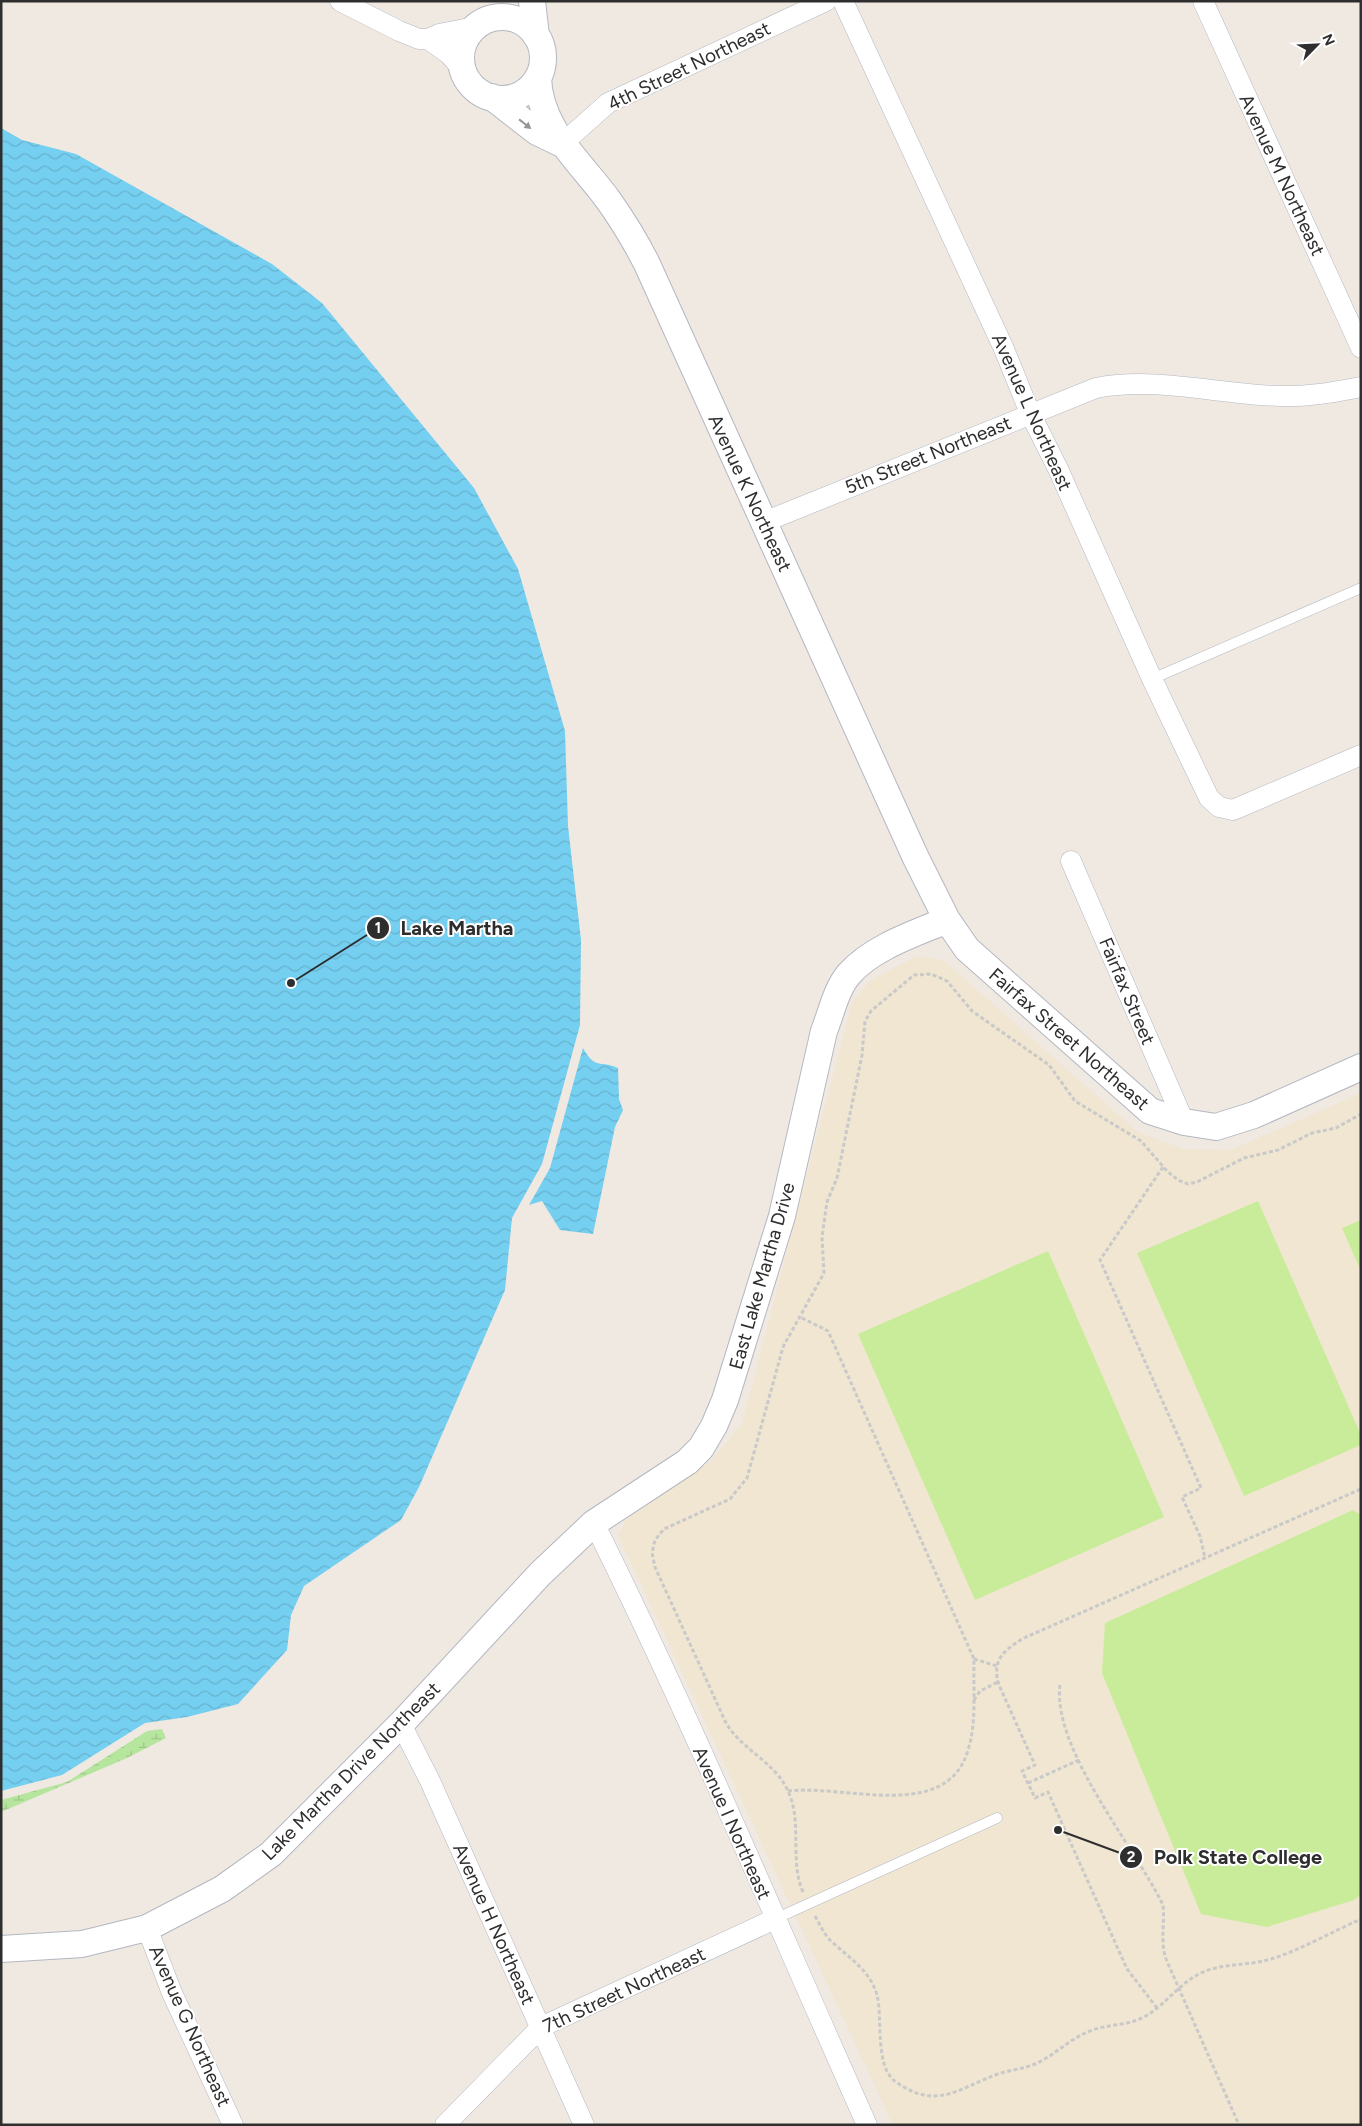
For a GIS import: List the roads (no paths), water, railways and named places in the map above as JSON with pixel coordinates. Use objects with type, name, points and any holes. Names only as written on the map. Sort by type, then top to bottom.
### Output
[{"type":"street","points":[[340,1],[404,34],[428,39],[449,54],[462,69],[473,87],[492,98],[513,97],[531,86],[538,78],[543,56],[536,36],[532,1]]},
{"type":"street","name":"4th Street Northeast","points":[[562,144],[608,103],[797,7],[826,1]]},
{"type":"street","name":"Avenue L Northeast","points":[[843,1],[1004,349],[1030,413],[1095,549],[1152,680],[1209,798],[1219,807],[1233,810],[1361,755]]},
{"type":"street","name":"Avenue M Northeast","points":[[1203,1],[1361,348]]},
{"type":"street","points":[[428,39],[488,15],[521,21],[536,36]]},
{"type":"street","points":[[462,69],[462,48],[466,38],[488,15]]},
{"type":"street","name":"Avenue K Northeast","points":[[538,78],[538,93],[542,105],[562,144],[608,200],[636,243],[915,856]]},
{"type":"street","name":"Avenue K Northeast","points":[[492,98],[537,132],[562,144]]},
{"type":"street","name":"5th Street Northeast","points":[[764,522],[1030,413],[1096,388],[1111,385],[1144,384],[1288,396],[1312,396],[1361,388]]},
{"type":"street","name":"Fairfax Street Northeast","points":[[915,856],[947,920],[967,949],[994,975],[1150,1111],[1184,1122],[1216,1127],[1254,1115],[1361,1067]]},
{"type":"street","name":"Fairfax Street","points":[[1071,861],[1184,1122]]},
{"type":"street","name":"East Lake Martha Drive","points":[[594,1523],[687,1462],[701,1448],[714,1426],[736,1367],[782,1216],[824,1031],[848,975],[879,951],[947,920]]},
{"type":"street","name":"Lake Martha Drive Northeast","points":[[1,1949],[82,1944],[147,1928],[222,1889],[271,1854],[401,1724],[540,1574],[594,1523]]},
{"type":"street","name":"Avenue I Northeast","points":[[594,1523],[631,1599],[867,2125]]},
{"type":"street","name":"Avenue H Northeast","points":[[401,1724],[430,1781],[584,2125]]},
{"type":"street","name":"7th Street Northeast","points":[[445,2125],[540,2027],[775,1919]]},
{"type":"street","name":"Avenue G Northeast","points":[[147,1928],[172,1993],[233,2125]]},
{"type":"lane","points":[[1152,680],[1361,588]]},
{"type":"lane","points":[[775,1919],[997,1818]]},
{"type":"water","points":[[1,128],[22,140],[76,154],[272,264],[322,303],[474,488],[518,569],[565,731],[568,826],[581,940],[580,1025],[542,1164],[512,1218],[505,1290],[419,1487],[401,1520],[304,1586],[291,1615],[287,1650],[238,1704],[187,1717],[145,1723],[62,1775],[1,1791]]},
{"type":"water","points":[[583,1048],[587,1055],[595,1062],[618,1068],[619,1099],[623,1110],[615,1127],[593,1234],[560,1230],[542,1201],[529,1205],[550,1168]]},
{"type":"place","name":"Lake Martha","points":[[291,983]]},
{"type":"place","name":"Polk State College","points":[[1058,1830]]}]
